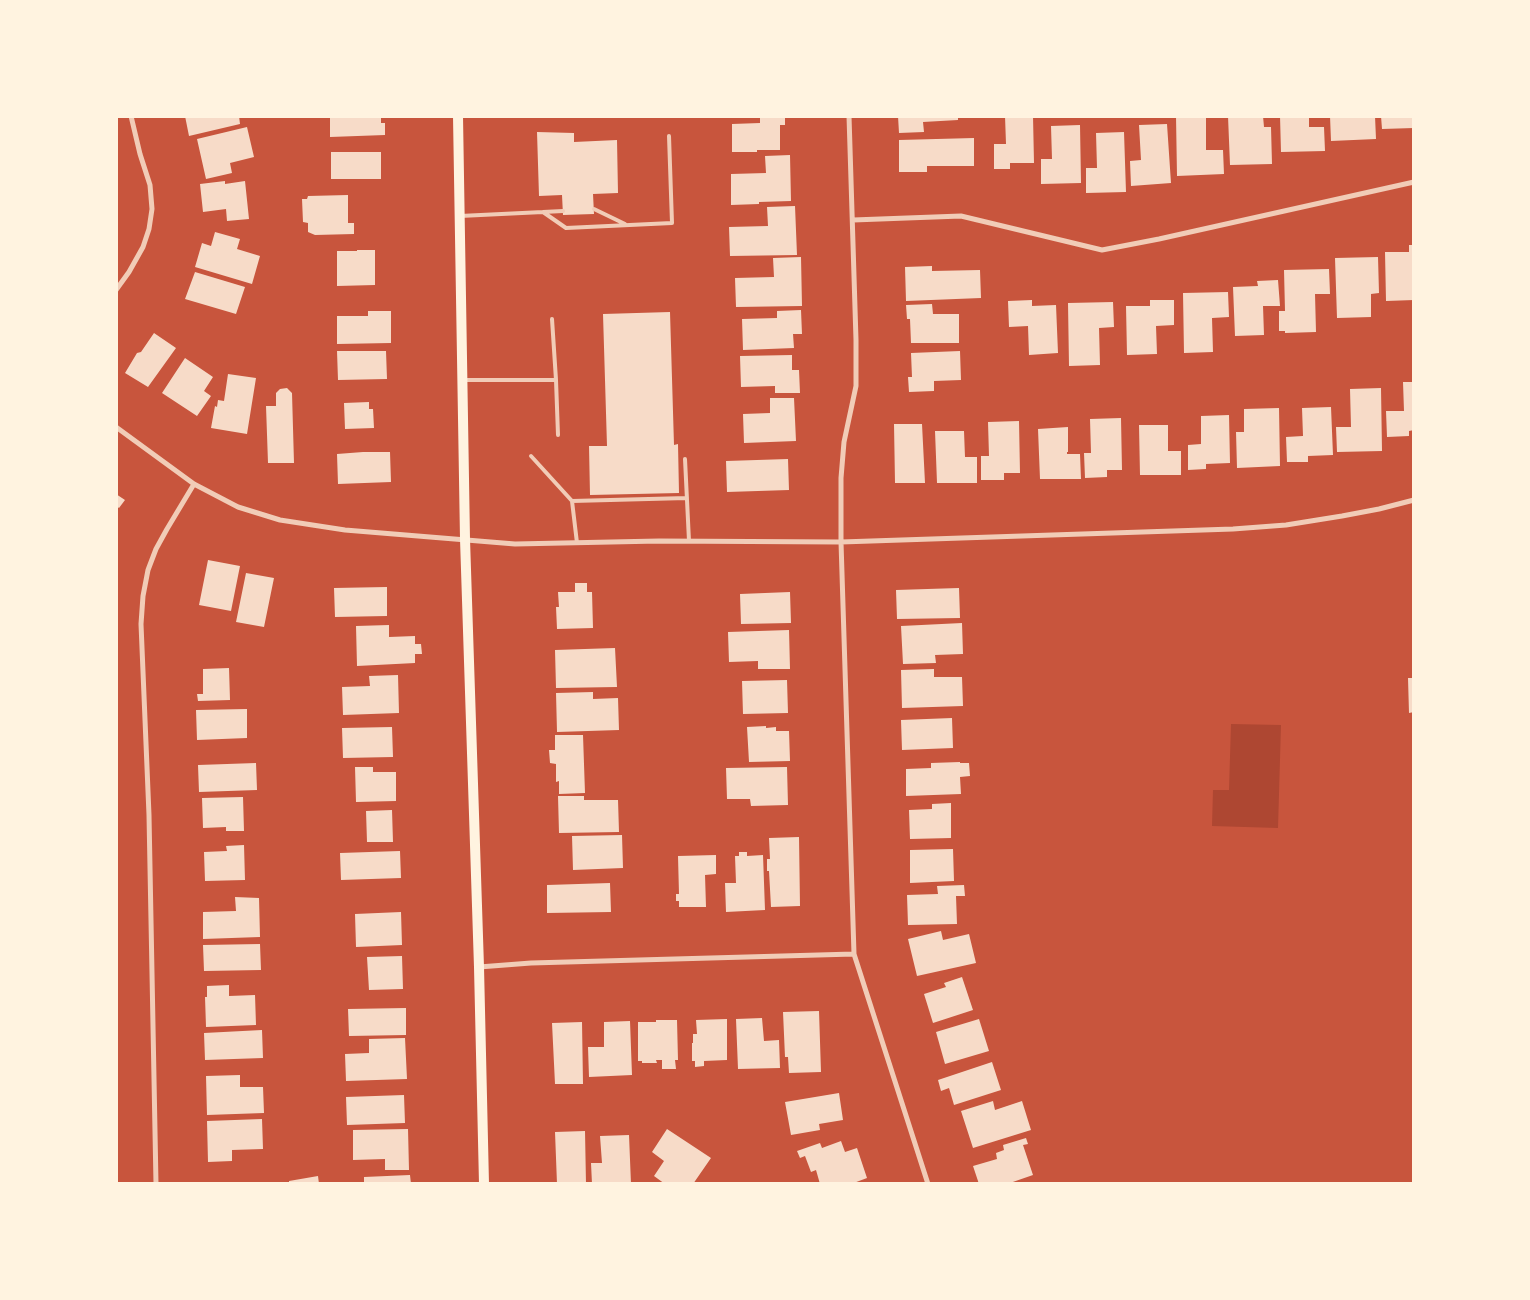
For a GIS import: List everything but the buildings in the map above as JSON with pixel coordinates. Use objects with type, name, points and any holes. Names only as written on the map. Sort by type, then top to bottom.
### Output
[{"type":"main road","points":[[458,116],[465,539],[484,1184]]},
{"type":"street","points":[[116,290],[143,247],[149,229],[152,209],[150,185],[131,116]]},
{"type":"street","points":[[849,116],[856,386],[844,442],[841,478],[841,542],[854,954],[928,1184]]},
{"type":"street","points":[[853,220],[961,216],[1102,250],[1414,182]]},
{"type":"street","points":[[116,427],[194,484],[238,507],[280,520],[345,530],[516,544],[689,541],[841,542],[1233,529],[1286,525],[1379,509],[1414,500]]},
{"type":"street","points":[[156,1184],[149,815],[141,624],[143,596],[148,570],[156,549],[194,484]]},
{"type":"street","points":[[479,967],[531,963],[854,954]]},
{"type":"lane","points":[[542,212],[566,228],[672,223],[669,136]]},
{"type":"lane","points":[[594,209],[627,225]]},
{"type":"lane","points":[[460,216],[563,211]]},
{"type":"lane","points":[[552,319],[558,435]]},
{"type":"lane","points":[[462,380],[556,380]]},
{"type":"lane","points":[[531,456],[572,501],[577,543]]},
{"type":"lane","points":[[685,459],[689,541]]},
{"type":"lane","points":[[572,501],[687,498]]},
{"type":"shaded area","points":[[1231,724],[1281,725],[1278,828],[1212,826],[1213,790],[1229,790]]}]
